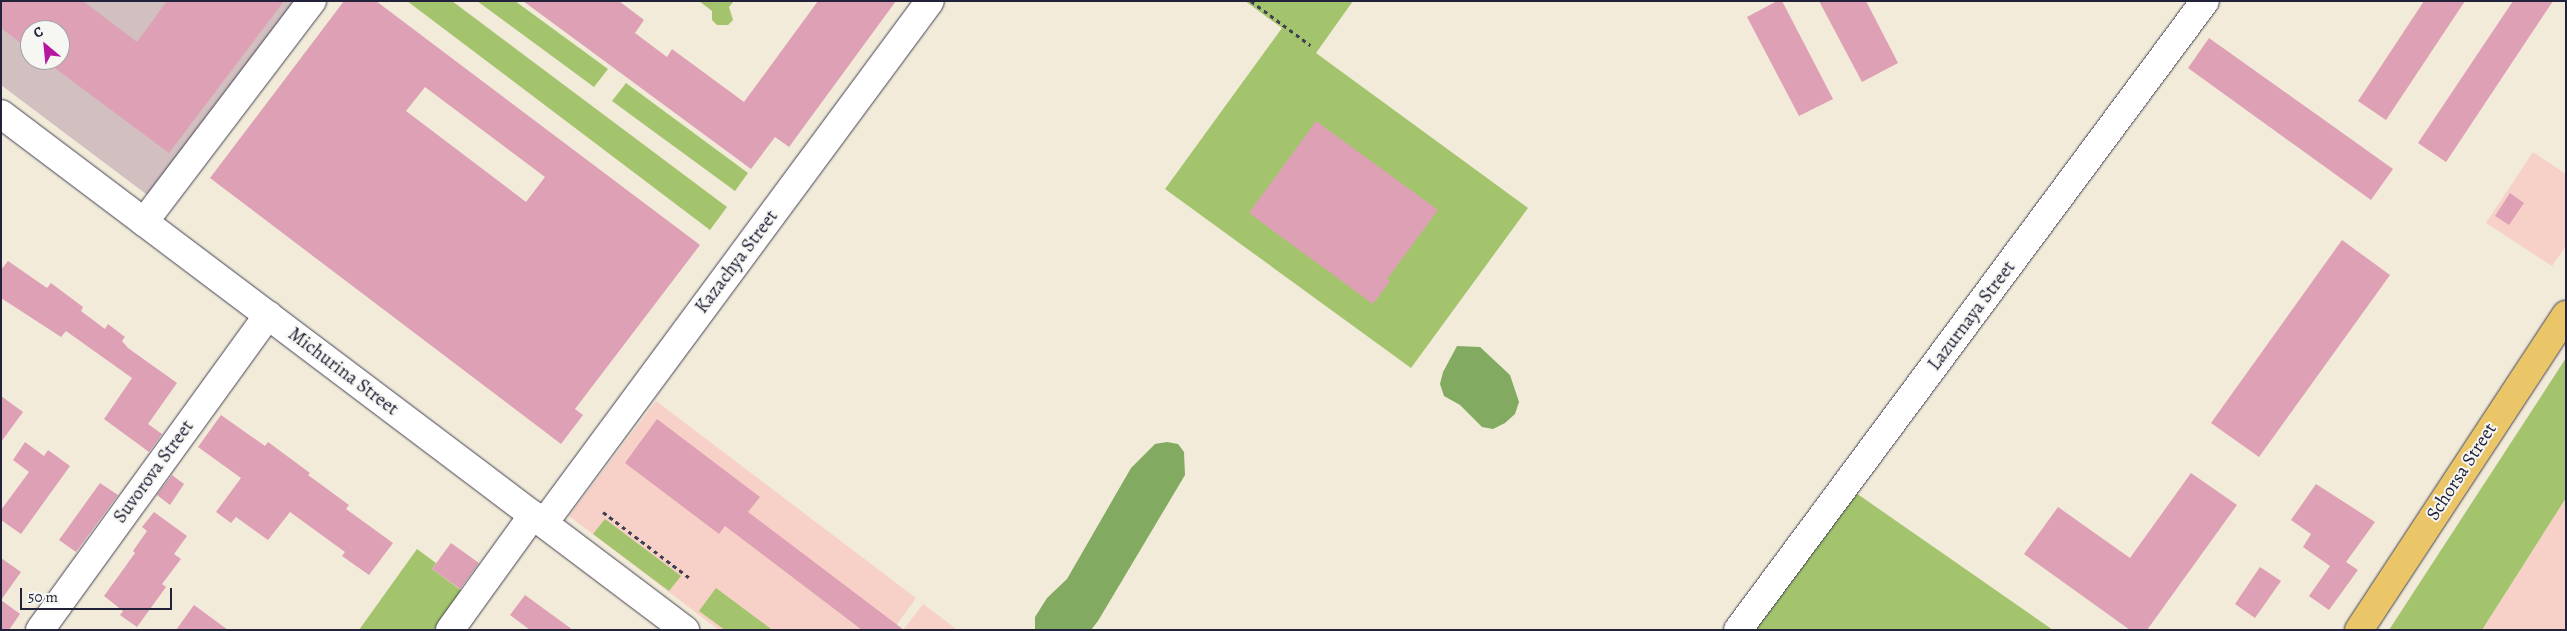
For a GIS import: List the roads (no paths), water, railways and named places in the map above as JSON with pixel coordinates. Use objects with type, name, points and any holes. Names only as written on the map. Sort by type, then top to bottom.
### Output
[{"type":"main road","name":"Schorsa Street","points":[[2358,630],[2566,315]]},
{"type":"street","points":[[144,222],[312,1]]},
{"type":"street","name":"Kazachya Street","points":[[450,630],[538,519],[930,1]]},
{"type":"street","name":"Lazurnaya Street","points":[[1738,630],[2205,1]]},
{"type":"street","name":"Michurina Street","points":[[1,114],[685,630]]},
{"type":"street","name":"Suvorova Street","points":[[40,630],[268,315]]}]
